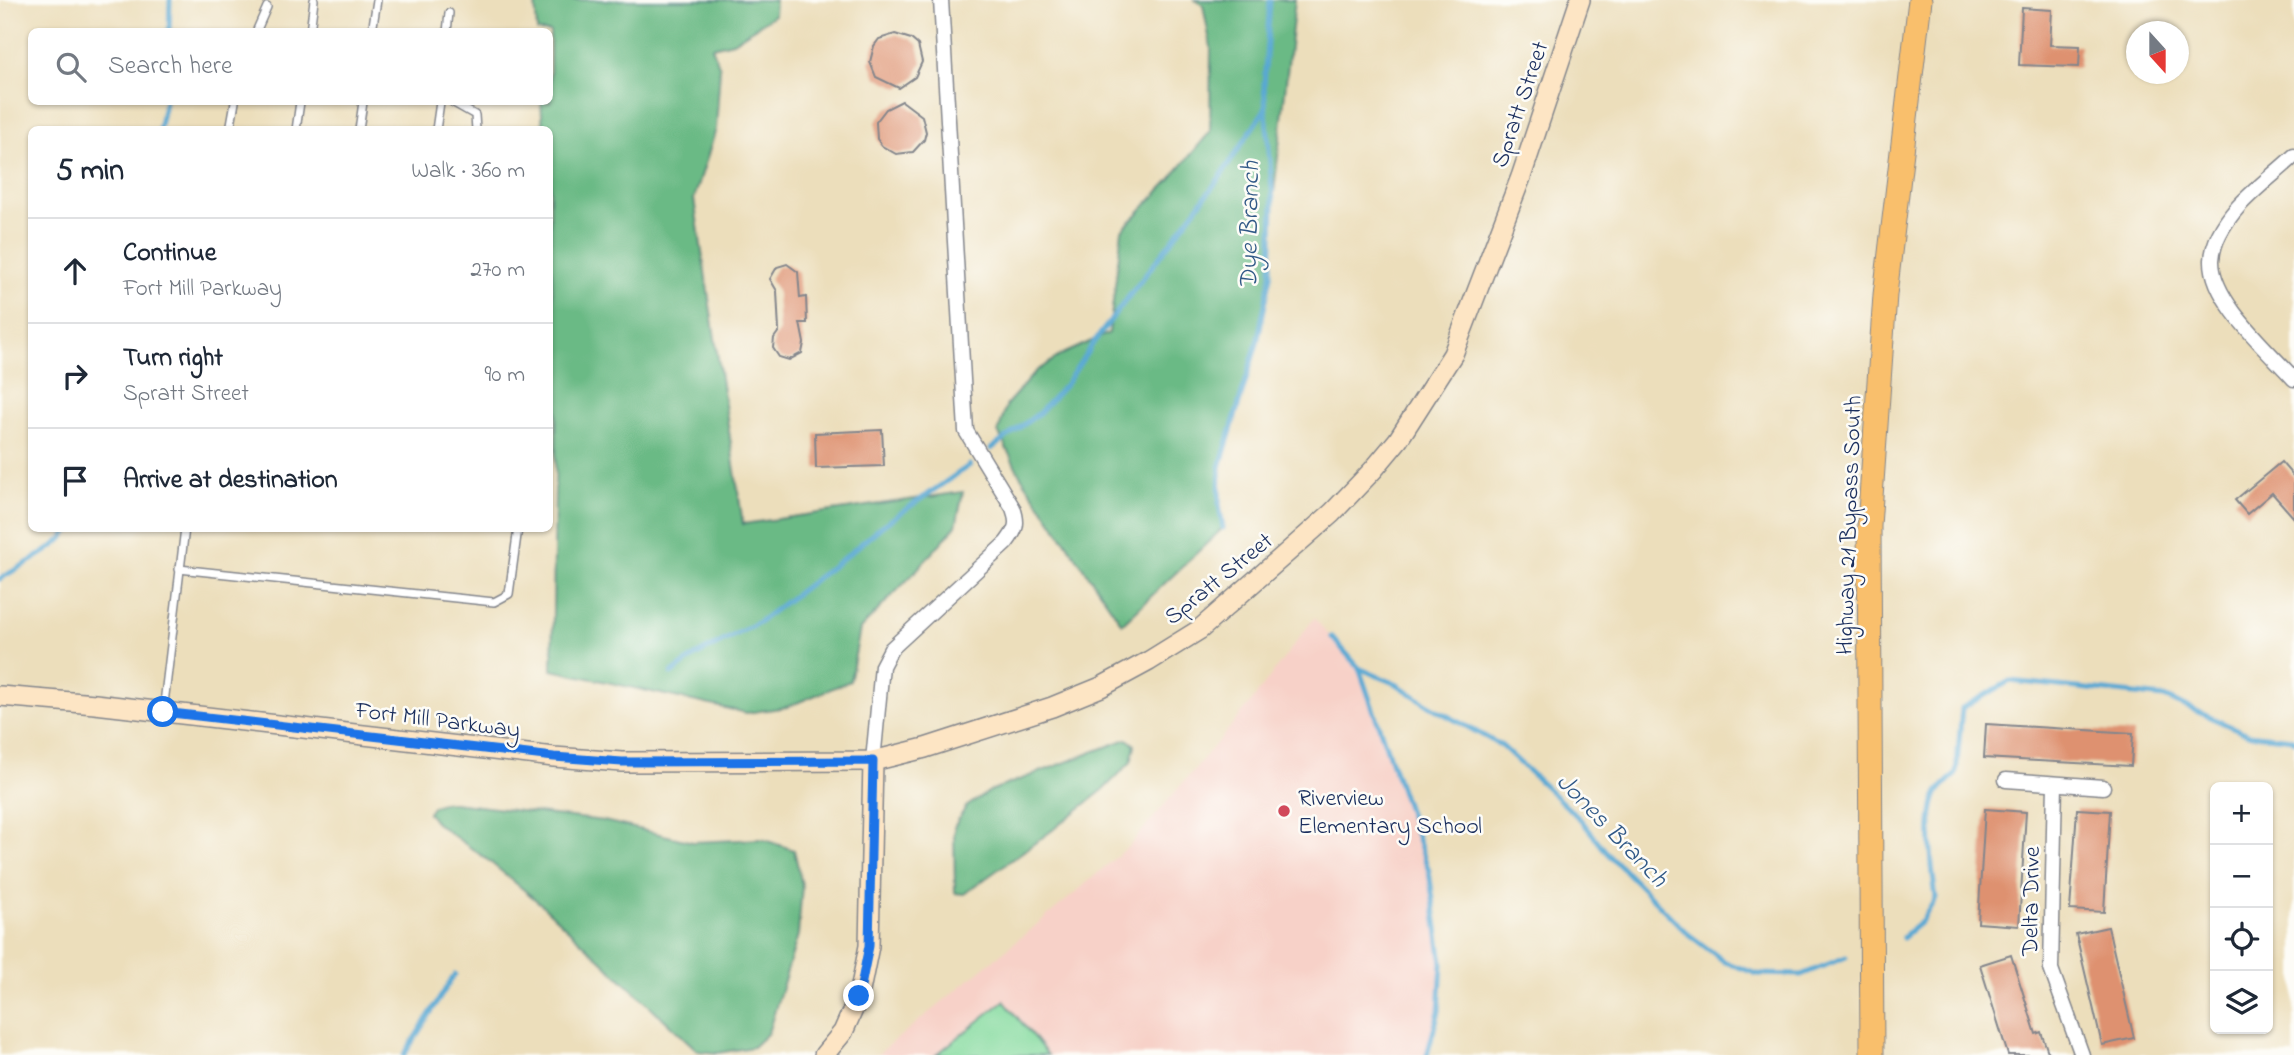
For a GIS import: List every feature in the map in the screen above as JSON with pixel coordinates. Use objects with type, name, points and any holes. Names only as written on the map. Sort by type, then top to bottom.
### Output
[{"type":"main road","name":"Spratt Street","points":[[873,761],[948,741],[1052,707],[1101,687],[1149,661],[1199,630],[1219,613],[1332,513],[1373,470],[1398,440],[1453,354],[1521,177],[1580,0]]},
{"type":"main road","name":"Highway 21 Bypass South","points":[[1871,1055],[1869,526],[1885,295],[1920,0]]},
{"type":"main road","name":"Fort Mill Parkway","points":[[0,696],[554,757],[622,762],[873,761]]},
{"type":"main road","points":[[824,1055],[842,1032],[859,996],[869,946],[873,761]]},
{"type":"street","points":[[873,761],[882,667],[891,649],[1006,543],[1017,529],[1013,508],[966,431],[941,0]]},
{"type":"street","points":[[2294,156],[2238,207],[2217,236],[2212,261],[2217,281],[2236,314],[2294,379]]},
{"type":"street","points":[[2006,780],[2103,787]]},
{"type":"street","name":"Delta Drive","points":[[2055,784],[2051,969],[2082,1055]]},
{"type":"lane","points":[[310,28],[314,0]]},
{"type":"lane","points":[[372,28],[376,0]]},
{"type":"lane","points":[[258,28],[267,7]]},
{"type":"lane","points":[[447,28],[449,13]]},
{"type":"lane","points":[[231,126],[234,105]]},
{"type":"lane","points":[[297,126],[300,105]]},
{"type":"lane","points":[[360,126],[363,105]]},
{"type":"lane","points":[[437,126],[440,105]]},
{"type":"lane","points":[[457,105],[475,115],[476,126]]},
{"type":"lane","points":[[163,712],[184,532]]},
{"type":"lane","points":[[179,569],[494,602],[509,594],[517,532]]},
{"type":"shaded area","name":"Riverview Elementary School","points":[[1314,618],[1359,668],[1429,871],[1442,963],[1439,1011],[1427,1055],[877,1055],[1131,844],[1248,706]]},
{"type":"green space","points":[[535,0],[775,0],[774,15],[733,42],[712,47],[720,68],[716,129],[694,199],[743,524],[963,492],[956,526],[860,629],[850,681],[787,707],[747,713],[552,670],[557,373],[553,303],[553,126],[543,126],[541,105],[553,105],[553,28],[537,28]]},
{"type":"green space","points":[[1195,0],[1295,0],[1273,202],[1271,275],[1257,343],[1220,467],[1219,504],[1223,528],[1122,624],[1020,475],[998,432],[1007,404],[1035,372],[1063,354],[1109,333],[1122,230],[1168,182],[1210,132],[1211,47],[1203,5]]},
{"type":"green space","points":[[1127,739],[1135,745],[1131,762],[1103,790],[964,894],[955,893],[954,827],[966,807],[990,791]]},
{"type":"green space","points":[[445,802],[604,821],[693,842],[762,839],[794,850],[802,885],[798,935],[768,1033],[753,1047],[718,1053],[698,1051],[542,905],[489,861],[436,823],[428,813],[433,806]]},
{"type":"green space","points":[[1004,1001],[1048,1055],[936,1055]]},
{"type":"building","points":[[2022,8],[2052,10],[2050,45],[2080,46],[2079,67],[2019,65]]},
{"type":"building","points":[[895,34],[911,39],[918,45],[922,62],[915,77],[899,88],[876,77],[870,62],[874,46],[879,39]]},
{"type":"building","points":[[902,101],[922,116],[926,132],[924,140],[913,152],[896,154],[882,146],[877,139],[876,122],[886,109]]},
{"type":"building","points":[[787,264],[798,272],[800,298],[806,297],[807,323],[800,323],[804,343],[802,353],[789,360],[779,357],[773,348],[774,338],[779,331],[777,291],[770,279],[777,267]]},
{"type":"building","points":[[882,430],[884,466],[816,468],[815,433]]},
{"type":"building","points":[[2281,462],[2294,477],[2294,518],[2272,493],[2247,514],[2235,500]]},
{"type":"building","points":[[1986,724],[2133,733],[2131,766],[1984,758]]},
{"type":"building","points":[[1985,809],[2026,812],[2019,926],[1978,923]]},
{"type":"building","points":[[2077,809],[2110,811],[2104,912],[2070,910]]},
{"type":"building","points":[[2108,927],[2134,1038],[2102,1045],[2076,934]]},
{"type":"building","points":[[2011,955],[2036,1034],[2041,1032],[2049,1055],[2008,1055],[1980,965]]},
{"type":"waterway","points":[[169,28],[170,0]]},
{"type":"waterway","name":"Dye Branch","points":[[1223,528],[1219,504],[1220,467],[1257,343],[1271,275],[1273,202],[1264,85],[1270,0]]},
{"type":"waterway","points":[[160,126],[164,105]]},
{"type":"waterway","points":[[991,449],[1039,413],[1066,384],[1094,342],[1221,176],[1265,109]]},
{"type":"waterway","points":[[671,674],[695,656],[759,622],[882,526],[970,465]]},
{"type":"waterway","points":[[0,579],[50,549],[68,532]]},
{"type":"waterway","name":"Dye Branch","points":[[1332,637],[1359,668],[1429,871],[1442,963],[1439,1011],[1427,1055]]},
{"type":"waterway","name":"Jones Branch","points":[[1359,668],[1398,685],[1502,746],[1582,821],[1608,854],[1687,933],[1725,962],[1757,974],[1801,975],[1846,957]]},
{"type":"waterway","name":"Jones Branch","points":[[1903,937],[1921,922],[1936,898],[1932,860],[1932,817],[1938,791],[1956,774],[1962,708],[2010,681],[2164,697],[2248,734],[2294,741]]},
{"type":"waterway","points":[[404,1055],[455,974]]},
{"type":"place","name":"Riverview Elementary School","points":[[1284,811]]},
{"type":"route","points":[[163,712],[554,757],[622,762],[873,761],[869,946],[859,996]]}]
